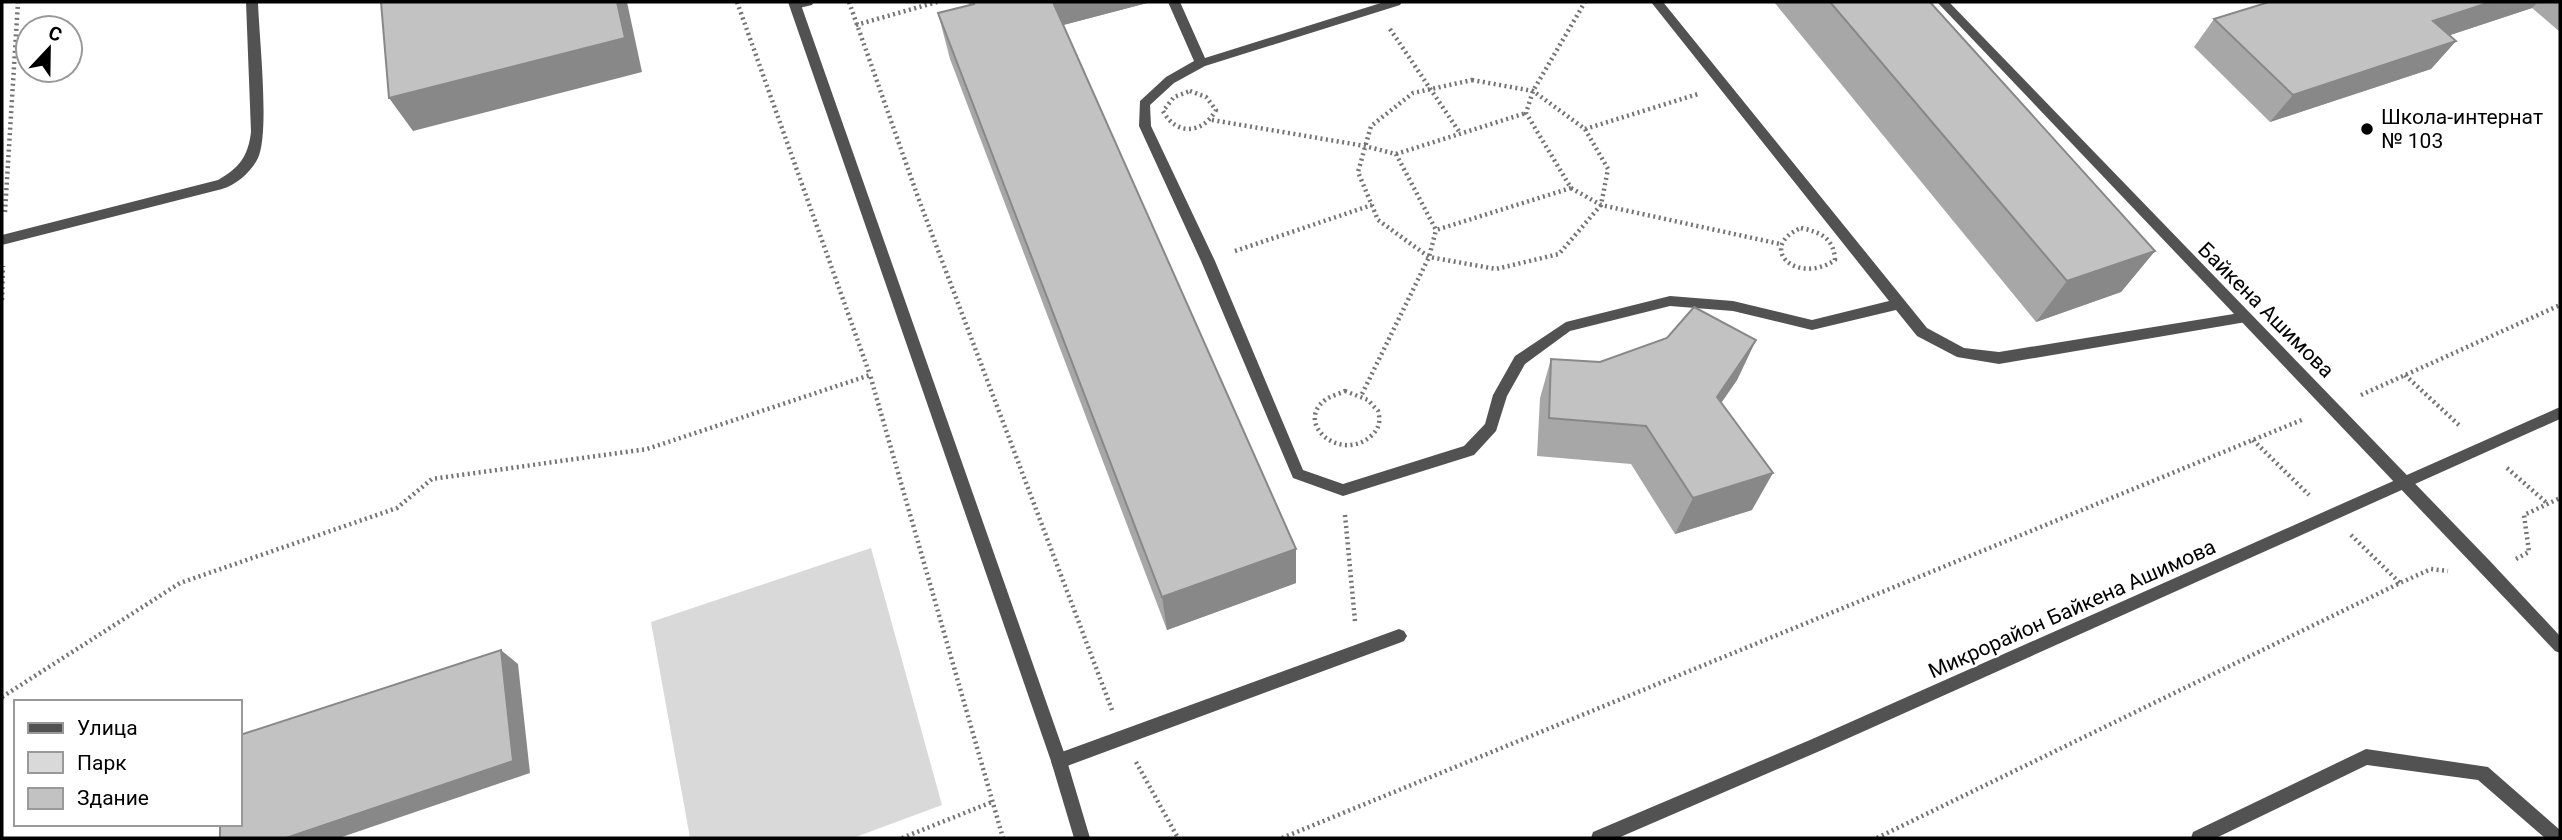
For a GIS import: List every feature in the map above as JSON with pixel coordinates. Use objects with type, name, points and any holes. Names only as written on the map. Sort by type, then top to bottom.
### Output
[{"type":"street","points":[[3,240],[222,184],[243,172],[256,151],[252,2]]},
{"type":"street","points":[[1174,2],[1201,63]]},
{"type":"street","points":[[1396,2],[1201,63],[1172,76],[1157,88],[1144,104],[1145,126],[1208,261],[1298,474],[1343,490],[1469,451],[1491,428],[1500,395],[1520,360],[1566,327],[1670,301],[1733,306],[1812,325],[1897,304]]},
{"type":"street","points":[[1657,2],[1922,332],[1962,353],[1999,358],[2246,317]]},
{"type":"street","name":"Байкена Ашимова","points":[[1943,2],[2184,257],[2246,317],[2560,646]]},
{"type":"street","points":[[799,3],[1059,761],[1082,838]]},
{"type":"street","name":"Микрорайон Байкена Ашимова","points":[[1599,838],[1816,746],[2560,413]]},
{"type":"street","points":[[1059,761],[1399,636]]},
{"type":"street","points":[[2199,838],[2366,757],[2482,773],[2555,836]]},
{"type":"path","points":[[2,300],[3,240],[18,2]]},
{"type":"path","points":[[737,2],[870,375],[1003,838]]},
{"type":"path","points":[[849,2],[924,212],[1123,738],[1178,838]]},
{"type":"path","points":[[856,25],[937,2]]},
{"type":"path","points":[[1586,2],[1533,91],[1527,113],[1570,188],[1601,205],[1780,244]]},
{"type":"path","points":[[1376,8],[1460,133]]},
{"type":"path","points":[[1472,80],[1533,91],[1585,129],[1608,169],[1601,205],[1559,254],[1496,269],[1429,257],[1378,220],[1358,172],[1371,126],[1413,93],[1472,80]]},
{"type":"path","points":[[1585,129],[1724,86]]},
{"type":"path","points":[[1212,120],[1216,110],[1212,101],[1203,94],[1176,94],[1167,101],[1163,111],[1167,120],[1176,128],[1189,130],[1202,127],[1212,120],[1365,146],[1396,154],[1527,113]]},
{"type":"path","points":[[1362,394],[1429,257],[1436,230],[1396,154]]},
{"type":"path","points":[[1436,230],[1570,188]]},
{"type":"path","points":[[1208,261],[1372,205]]},
{"type":"path","points":[[1801,228],[1816,231],[1829,239],[1836,249],[1835,260],[1827,268],[1814,272],[1798,269],[1786,261],[1780,244],[1780,239],[1788,231],[1801,228]]},
{"type":"path","points":[[1282,838],[2332,407],[2560,305]]},
{"type":"path","points":[[2,696],[180,583],[397,508],[432,479],[647,449],[870,375]]},
{"type":"path","points":[[1345,391],[1362,394],[1374,404],[1380,418],[1376,432],[1365,443],[1348,447],[1332,443],[1319,433],[1313,419],[1317,405],[1329,395],[1345,391]]},
{"type":"path","points":[[1343,490],[1358,651]]},
{"type":"path","points":[[1877,838],[2431,569],[2490,572],[2529,552],[2524,515],[2560,498]]},
{"type":"path","points":[[902,838],[992,802]]},
{"type":"green space","points":[[871,548],[942,805],[853,838],[690,838],[651,622]]},
{"type":"building","points":[[381,2],[617,2],[625,38],[389,98]]},
{"type":"building","points":[[973,2],[1053,2],[1296,549],[1162,597],[938,13],[974,4]]},
{"type":"building","points":[[1830,2],[1930,2],[2155,251],[2067,281]]},
{"type":"building","points":[[2269,2],[2491,2],[2433,21],[2456,41],[2293,95],[2214,19]]},
{"type":"building","points":[[1694,307],[1756,340],[1717,397],[1773,473],[1693,498],[1646,426],[1549,418],[1551,359],[1600,362],[1667,338]]},
{"type":"building","points":[[501,650],[513,761],[286,838],[220,838],[220,826],[242,826],[242,734]]},
{"type":"place","name":"Школа-интернат № 103","points":[[2367,129]]}]
